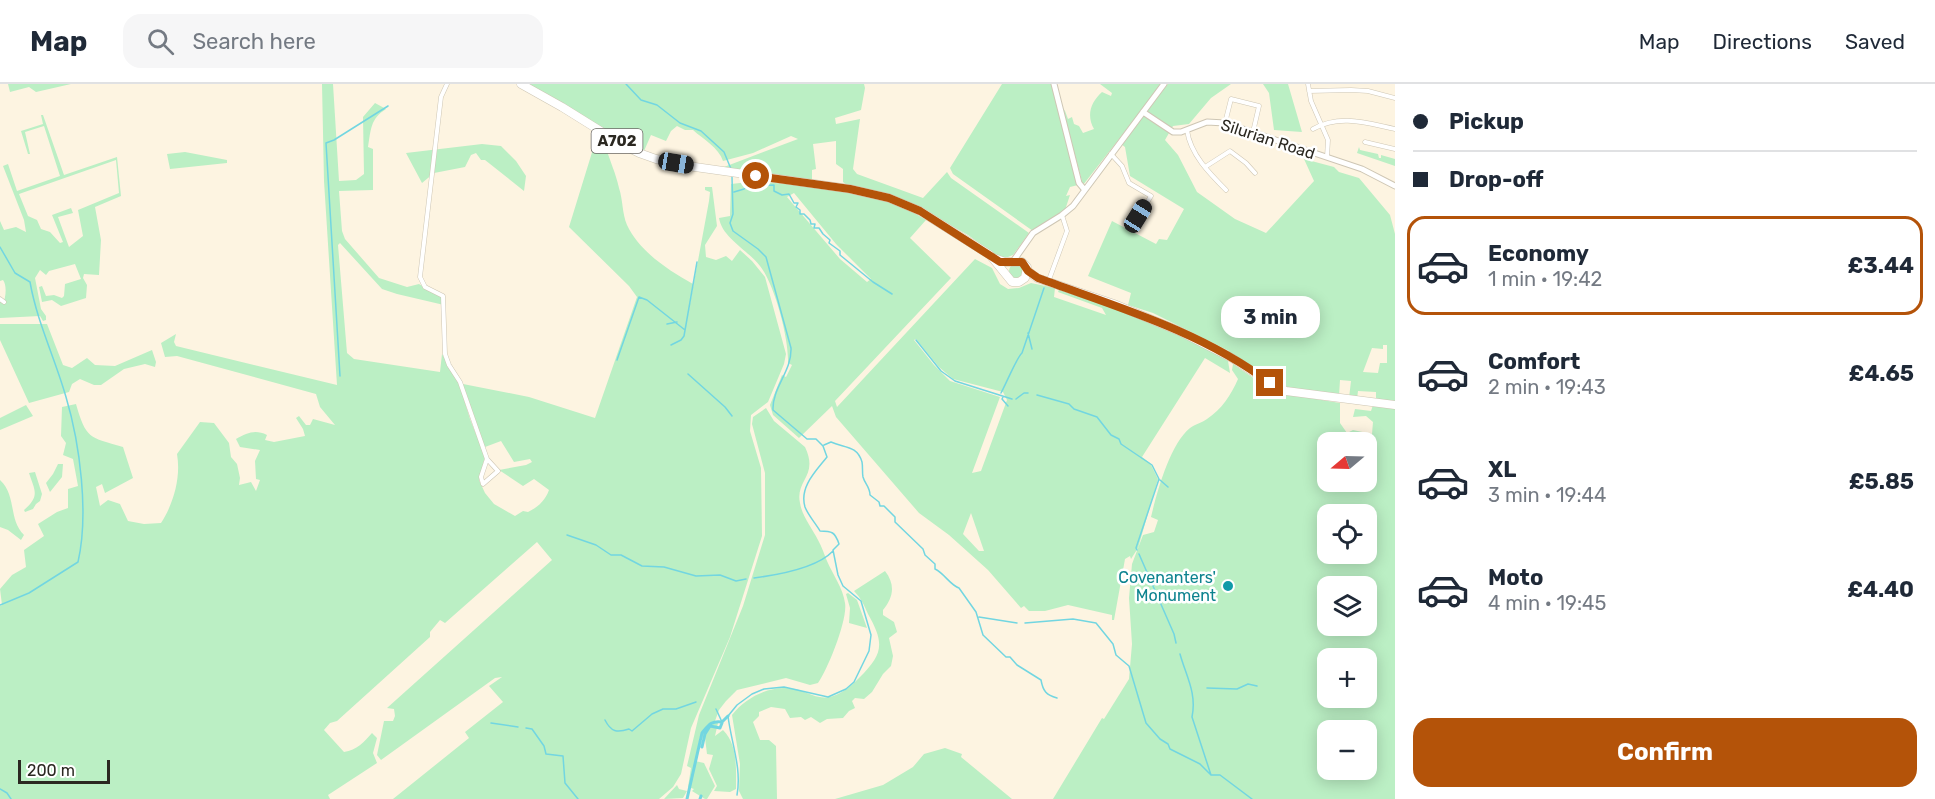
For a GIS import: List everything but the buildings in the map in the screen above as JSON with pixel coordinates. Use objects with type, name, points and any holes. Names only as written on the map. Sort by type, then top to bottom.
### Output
[{"type":"highway","name":"A702","points":[[520,84],[639,153],[676,163],[850,189],[889,198],[920,211],[1000,262],[1012,261],[1038,278],[1114,304],[1179,331],[1232,358],[1286,391],[1395,405]]},
{"type":"highway","name":"A702","points":[[994,258],[1009,280],[1016,283],[1026,271]]},
{"type":"highway","points":[[1006,274],[1006,267],[1012,261]]},
{"type":"street","points":[[447,84],[439,108],[420,277],[425,287],[443,296],[445,354],[460,382],[487,459],[498,471],[483,484],[482,477],[487,459]]},
{"type":"street","points":[[1054,84],[1079,183],[1084,189]]},
{"type":"street","points":[[1012,261],[1033,233],[1073,206],[1164,84]]},
{"type":"street","points":[[1308,84],[1311,101],[1328,140],[1327,158]]},
{"type":"street","points":[[1309,92],[1360,90],[1395,98]]},
{"type":"street","points":[[1225,123],[1231,99],[1258,105],[1253,133]]},
{"type":"street","name":"Silurian Road","points":[[1143,112],[1173,132],[1187,130],[1200,124],[1225,123],[1362,169],[1395,186]]},
{"type":"street","points":[[1313,129],[1322,124],[1348,120],[1395,129]]},
{"type":"street","points":[[1216,130],[1217,122]]},
{"type":"street","points":[[1187,130],[1191,144],[1205,167],[1226,190]]},
{"type":"street","points":[[1365,142],[1395,149]]},
{"type":"street","points":[[1205,167],[1230,151],[1255,173]]},
{"type":"street","points":[[1112,154],[1122,166],[1130,183],[1151,196],[1135,222]]},
{"type":"street","points":[[1050,277],[1067,231],[1062,215]]},
{"type":"street","points":[[1024,246],[1026,271]]},
{"type":"green space","points":[[8,84],[71,84],[36,92],[29,87],[10,92]]},
{"type":"green space","points":[[322,84],[333,84],[339,181],[356,180],[364,174],[363,117],[375,103],[386,109],[372,125],[368,147],[373,149],[373,190],[339,191],[342,231],[345,239],[379,278],[407,287],[419,284],[441,297],[444,305],[382,289],[340,243],[338,245],[347,353],[354,359],[440,372],[442,354],[459,383],[485,457],[479,480],[485,493],[494,504],[515,516],[538,506],[549,490],[534,479],[523,486],[499,470],[532,462],[530,459],[514,462],[501,441],[485,447],[472,416],[463,384],[529,397],[595,418],[637,297],[629,286],[569,227],[598,133],[610,141],[606,148],[618,183],[625,220],[633,235],[647,252],[674,273],[693,284],[685,331],[709,201],[710,192],[705,190],[705,187],[712,187],[717,226],[705,245],[706,257],[716,260],[726,256],[732,261],[740,250],[765,277],[786,354],[768,402],[751,415],[750,431],[761,468],[762,536],[730,637],[691,728],[681,774],[673,787],[659,799],[393,799],[469,738],[465,732],[503,702],[489,686],[502,677],[495,678],[381,760],[377,755],[384,721],[393,721],[395,716],[394,709],[387,708],[552,560],[537,542],[445,623],[440,620],[430,632],[430,637],[337,721],[330,723],[324,730],[344,752],[356,747],[372,733],[377,738],[373,753],[377,763],[328,795],[330,799],[0,799],[0,606],[2,605],[0,589],[12,575],[26,567],[24,550],[44,536],[38,524],[68,508],[68,489],[78,486],[73,459],[63,455],[66,443],[61,436],[62,407],[76,404],[83,424],[90,435],[123,447],[133,478],[105,493],[102,484],[96,487],[100,506],[108,500],[120,504],[128,521],[144,524],[161,523],[166,515],[177,481],[177,454],[200,422],[214,423],[229,443],[231,457],[237,464],[239,485],[251,482],[256,491],[260,480],[256,479],[255,461],[260,450],[240,447],[236,439],[255,432],[267,435],[265,440],[274,442],[305,436],[296,418],[299,416],[306,425],[310,425],[313,419],[335,425],[320,407],[316,394],[177,356],[165,357],[161,343],[176,334],[174,342],[176,346],[337,385],[324,181]]},
{"type":"green space","points":[[526,84],[864,84],[861,110],[835,118],[836,124],[860,119],[853,169],[857,174],[923,198],[947,172],[951,178],[1029,233],[1013,255],[998,257],[968,235],[923,210],[847,185],[843,182],[843,169],[836,164],[836,141],[813,144],[816,169],[812,170],[812,181],[724,167],[798,139],[791,136],[753,153],[723,161],[714,148],[693,130],[685,130],[677,126],[671,131],[666,141],[651,135],[644,151],[627,144]]},
{"type":"green space","points":[[1002,84],[1052,84],[1078,185],[1070,187],[1066,196],[1070,195],[1065,210],[1033,231],[953,174],[950,168]]},
{"type":"green space","points":[[1100,84],[1162,84],[1083,185],[1062,107],[1068,119],[1072,117],[1074,124],[1079,126],[1083,133],[1094,129],[1090,114],[1095,100],[1102,92],[1111,96],[1112,93]]},
{"type":"green space","points":[[1168,84],[1231,84],[1211,98],[1189,124],[1173,126],[1165,140],[1178,155],[1197,192],[1235,219],[1266,233],[1314,181],[1304,159],[1334,167],[1339,172],[1359,178],[1390,215],[1395,234],[1395,403],[1376,400],[1376,392],[1358,391],[1357,399],[1349,398],[1351,381],[1340,380],[1339,396],[1285,387],[1229,351],[1153,313],[1128,305],[1131,293],[1088,276],[1112,221],[1156,244],[1159,239],[1167,240],[1184,209],[1130,176],[1125,147],[1121,144]],"holes":[[[1383,345],[1387,345],[1387,363],[1380,363],[1378,373],[1363,372],[1372,348],[1383,349]]]},
{"type":"green space","points":[[1263,84],[1288,84],[1302,132],[1274,130],[1269,93]]},
{"type":"green space","points":[[41,115],[43,115],[64,175],[117,157],[121,196],[95,207],[101,240],[99,275],[84,274],[83,278],[87,285],[86,298],[61,306],[52,300],[42,302],[39,287],[42,286],[46,296],[54,295],[62,298],[65,284],[81,279],[75,264],[49,271],[46,275],[40,270],[35,278],[41,309],[46,320],[43,321],[40,316],[0,318],[0,301],[3,303],[6,292],[3,280],[0,281],[0,221],[4,230],[16,227],[26,232],[24,220],[3,166],[8,164],[17,191],[60,176],[44,126],[25,132],[30,154],[28,154],[21,131],[43,124]],"holes":[[[116,160],[119,193],[78,210],[83,236],[69,247],[58,217],[73,213],[71,208],[52,215],[63,242],[60,243],[50,232],[41,229],[37,220],[28,216],[19,194]]]},
{"type":"green space","points":[[482,144],[501,146],[516,161],[526,176],[524,191],[485,160],[481,160],[476,153],[471,155],[465,167],[434,173],[422,183],[406,153]]},
{"type":"green space","points":[[1359,147],[1360,150],[1378,154],[1379,158],[1381,155],[1395,159],[1395,166],[1357,153]]},
{"type":"green space","points":[[185,152],[227,160],[227,163],[170,169],[167,154]]},
{"type":"green space","points":[[758,181],[845,191],[887,201],[926,220],[910,238],[951,278],[835,401],[837,407],[975,259],[992,268],[1000,284],[1008,289],[1019,288],[1031,283],[1055,288],[1054,297],[1106,315],[1102,308],[1058,292],[1060,287],[1184,335],[1228,361],[1230,373],[1205,358],[1142,457],[1150,463],[1158,479],[1138,548],[1131,559],[1130,556],[1125,559],[1114,620],[1112,620],[1112,615],[1068,605],[1045,611],[1029,611],[1024,606],[1021,608],[988,570],[949,535],[919,513],[836,417],[832,406],[799,438],[773,415],[770,405],[782,375],[786,377],[792,365],[788,363],[780,313],[766,275],[755,260],[730,238],[721,225],[719,218],[730,216],[731,184]],"holes":[[[794,193],[836,244],[871,279],[867,282],[840,259],[787,197]],[[916,339],[939,367],[953,379],[1003,392],[1007,400],[981,471],[972,473],[1000,397],[950,381],[914,340]],[[971,513],[984,551],[979,551],[963,534]]]},
{"type":"green space","points":[[1013,264],[1019,264],[1023,271],[1019,278],[1013,278],[1009,274],[1009,268]]},
{"type":"green space","points":[[0,324],[47,324],[63,365],[72,368],[87,358],[95,365],[115,366],[152,350],[156,362],[155,367],[145,364],[124,369],[101,385],[94,385],[80,379],[72,384],[69,392],[29,403],[0,340]]},
{"type":"green space","points":[[1233,364],[1268,388],[1340,403],[1340,423],[1346,432],[1317,432],[1317,492],[1377,492],[1377,432],[1372,432],[1373,422],[1366,416],[1353,417],[1355,409],[1371,411],[1373,405],[1395,408],[1395,799],[1053,799],[1102,718],[1104,719],[1129,679],[1132,644],[1129,598],[1132,564],[1143,535],[1154,532],[1158,520],[1151,517],[1170,457],[1176,445],[1190,428],[1217,411],[1238,379],[1232,370]]},
{"type":"green space","points":[[26,405],[33,416],[0,430],[0,418]]},
{"type":"green space","points":[[766,408],[774,421],[805,447],[809,457],[808,471],[799,495],[801,508],[840,587],[845,610],[836,644],[818,683],[810,685],[786,678],[737,690],[719,710],[715,721],[718,723],[715,736],[723,730],[734,750],[736,789],[730,792],[714,791],[717,786],[709,769],[713,755],[707,754],[705,738],[700,737],[695,761],[704,763],[715,786],[705,799],[692,791],[694,789],[688,787],[691,768],[687,766],[699,715],[743,606],[765,535],[765,473],[752,424],[753,417]]},
{"type":"green space","points":[[58,464],[63,464],[62,477],[50,492],[46,483]]},
{"type":"green space","points":[[35,472],[42,494],[40,501],[33,509],[25,512],[24,510],[32,501],[35,493],[29,473]]},
{"type":"green space","points":[[0,480],[9,493],[16,522],[24,535],[21,540],[0,527]]},
{"type":"green space","points":[[885,571],[891,581],[892,591],[883,615],[894,622],[897,632],[889,638],[893,656],[891,666],[872,692],[864,699],[855,698],[852,701],[855,708],[843,718],[827,719],[820,723],[811,717],[805,720],[801,717],[790,718],[785,709],[771,707],[759,712],[759,716],[753,722],[760,740],[769,740],[776,746],[777,799],[743,799],[739,791],[740,764],[732,715],[754,696],[773,689],[792,689],[829,697],[844,691],[856,681],[873,662],[879,648],[879,641],[864,605],[854,591]]},
{"type":"green space","points":[[848,593],[857,600],[867,628],[849,623],[850,608],[846,594]]},
{"type":"green space","points":[[945,748],[962,754],[961,757],[1012,799],[835,799],[883,785],[913,767],[924,754]]},
{"type":"green space","points":[[677,785],[679,789],[687,791],[683,798],[664,799]]},
{"type":"waterway","points":[[626,84],[641,100],[657,105],[680,123],[701,131],[724,152],[731,169]]},
{"type":"waterway","points":[[340,376],[326,143],[388,106]]},
{"type":"waterway","points":[[732,177],[733,214],[730,223],[733,231],[766,257],[791,348],[773,410],[807,439],[816,439],[823,446],[827,457],[806,486],[805,507],[820,531],[830,532],[836,537],[839,544],[833,550],[838,575],[843,586],[861,601],[871,635],[869,651],[854,682],[846,689],[828,697],[784,687],[764,689],[752,694],[737,705],[728,716],[737,765],[737,795]]},
{"type":"waterway","points":[[734,192],[747,186],[774,185],[774,191],[782,195],[789,194],[794,203],[798,203],[796,207],[800,210],[800,214],[804,214],[811,224],[815,224],[814,228],[819,228],[830,240],[829,243],[840,251],[840,255],[873,282],[892,294]]},
{"type":"waterway","points":[[0,247],[15,273],[30,282],[71,416],[79,457],[83,501],[78,562],[29,593],[0,605]]},
{"type":"waterway","points":[[671,345],[684,336],[697,262]]},
{"type":"waterway","points":[[1001,393],[1022,353],[1044,288]]},
{"type":"waterway","points":[[617,360],[639,297],[647,300],[685,330]]},
{"type":"waterway","points":[[667,324],[677,322]]},
{"type":"waterway","points":[[1028,333],[1032,349]]},
{"type":"waterway","points":[[916,340],[941,371],[955,381],[1012,399]]},
{"type":"waterway","points":[[688,374],[732,416]]},
{"type":"waterway","points":[[1016,399],[1028,393]]},
{"type":"waterway","points":[[1037,395],[1069,404],[1074,409],[1097,417],[1111,435],[1119,439],[1121,444],[1152,465],[1159,479],[1137,550]]},
{"type":"waterway","points":[[1003,397],[1002,399],[1008,406]]},
{"type":"waterway","points":[[824,445],[831,442],[850,448],[857,453],[862,462],[863,477],[870,495],[895,517],[895,522],[923,549],[925,555],[935,564],[935,569],[959,588],[976,612],[983,635],[1006,657],[1010,657],[1017,665],[1041,680],[1046,692],[1057,698]]},
{"type":"waterway","points":[[1160,480],[1168,487]]},
{"type":"waterway","points":[[567,535],[596,545],[611,555],[621,555],[642,566],[664,567],[696,576],[720,575],[736,581],[746,579]]},
{"type":"waterway","points":[[754,578],[785,573],[807,566],[833,551]]},
{"type":"waterway","points":[[1139,554],[1176,643]]},
{"type":"waterway","points":[[979,617],[1017,623]]},
{"type":"waterway","points":[[1025,623],[1073,619],[1096,623],[1113,644],[1116,655],[1129,666],[1146,723],[1160,739],[1168,744],[1170,749],[1200,764],[1211,775]]},
{"type":"waterway","points":[[1180,654],[1192,692],[1192,717],[1211,775],[1220,775],[1252,799]]},
{"type":"waterway","points":[[1207,688],[1237,689],[1248,684],[1257,686]]},
{"type":"waterway","points":[[605,720],[615,730],[629,729],[632,731],[652,714],[663,709],[676,709],[696,702]]},
{"type":"waterway","points":[[716,709],[722,722]]},
{"type":"waterway","points":[[687,799],[702,733],[710,724],[722,722],[728,716]]},
{"type":"waterway","points":[[491,723],[518,727]]},
{"type":"waterway","points":[[702,747],[705,734],[710,726],[720,728],[722,723]]},
{"type":"waterway","points":[[526,728],[532,729],[544,746],[546,754],[563,756],[565,783],[578,799]]},
{"type":"waterway","points":[[0,789],[11,799]]},
{"type":"place","name":"Covenanters' Monument","points":[[1228,586]]},
{"type":"route","points":[[756,176],[864,192],[903,204],[920,211],[1000,262],[1018,260],[1038,278],[1151,318],[1232,358],[1270,383]]}]
